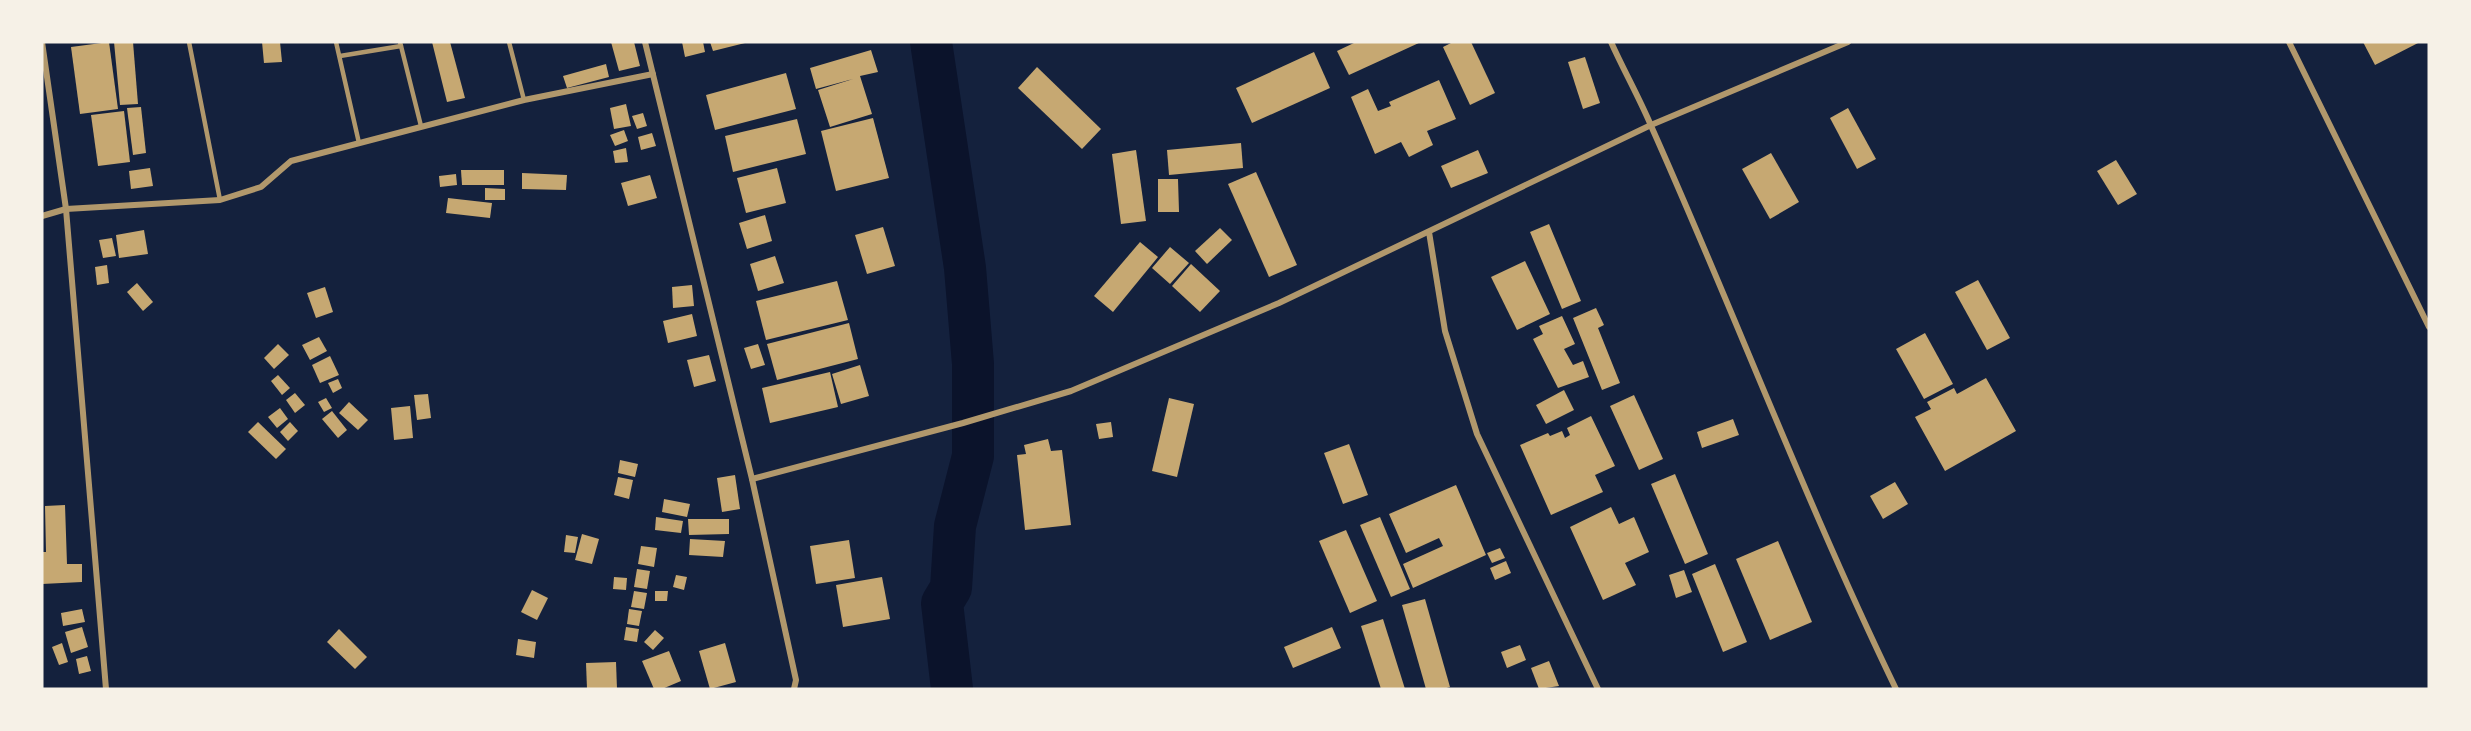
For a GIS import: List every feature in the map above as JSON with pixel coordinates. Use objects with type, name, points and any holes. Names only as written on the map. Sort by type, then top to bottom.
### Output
[{"type":"street","points":[[42,42],[66,209],[106,689]]},
{"type":"street","points":[[645,42],[752,479],[796,680],[794,689]]},
{"type":"street","points":[[1611,42],[1651,125],[1853,600],[1896,689]]},
{"type":"street","points":[[752,479],[963,423],[1071,391],[1279,303],[1651,125],[1848,42]]},
{"type":"street","points":[[2289,42],[2429,327]]},
{"type":"street","points":[[42,216],[66,209],[220,200],[261,187],[291,161],[524,100],[652,74]]},
{"type":"street","points":[[1428,232],[1445,331],[1477,434],[1598,689]]},
{"type":"lane","points":[[189,42],[220,200]]},
{"type":"lane","points":[[336,42],[359,143]]},
{"type":"lane","points":[[509,42],[524,100]]},
{"type":"lane","points":[[339,56],[400,44],[421,126]]},
{"type":"building","points":[[109,42],[118,109],[80,114],[71,47]]},
{"type":"building","points":[[114,42],[133,42],[138,104],[120,105]]},
{"type":"building","points":[[262,42],[280,42],[282,62],[264,63]]},
{"type":"building","points":[[432,42],[450,42],[465,98],[447,102]]},
{"type":"building","points":[[611,42],[634,42],[640,66],[619,71]]},
{"type":"building","points":[[682,42],[703,42],[705,52],[685,57]]},
{"type":"building","points":[[710,42],[745,42],[745,43],[713,51]]},
{"type":"building","points":[[1356,42],[1421,42],[1349,75],[1337,51]]},
{"type":"building","points":[[1453,42],[1471,42],[1495,93],[1470,105],[1443,47]]},
{"type":"building","points":[[2363,42],[2420,42],[2375,65]]},
{"type":"building","points":[[871,50],[878,72],[860,76],[872,114],[830,127],[818,90],[853,79],[816,89],[810,68]]},
{"type":"building","points":[[1314,52],[1330,88],[1252,123],[1236,88]]},
{"type":"building","points":[[1585,57],[1600,103],[1583,109],[1568,62]]},
{"type":"building","points":[[606,64],[609,77],[567,88],[563,76]]},
{"type":"building","points":[[1037,67],[1101,129],[1082,149],[1018,88]]},
{"type":"building","points":[[786,73],[796,109],[715,130],[706,95]]},
{"type":"building","points":[[1439,80],[1456,119],[1427,131],[1433,145],[1409,157],[1401,142],[1375,154],[1351,97],[1368,89],[1378,111],[1391,106],[1389,102]]},
{"type":"building","points":[[626,104],[631,126],[614,129],[610,108]]},
{"type":"building","points":[[141,107],[146,153],[133,155],[127,108]]},
{"type":"building","points":[[1848,108],[1876,159],[1857,169],[1830,118]]},
{"type":"building","points":[[124,111],[130,162],[98,166],[91,115]]},
{"type":"building","points":[[643,113],[647,126],[637,129],[632,116]]},
{"type":"building","points":[[873,118],[889,178],[836,191],[821,131]]},
{"type":"building","points":[[797,119],[806,154],[733,172],[725,136]]},
{"type":"building","points":[[624,130],[628,141],[615,146],[610,135]]},
{"type":"building","points":[[652,133],[656,146],[641,150],[638,137]]},
{"type":"building","points":[[1241,143],[1243,168],[1169,175],[1167,150]]},
{"type":"building","points":[[626,148],[628,162],[615,163],[613,151]]},
{"type":"building","points":[[1136,150],[1146,221],[1121,224],[1112,154]]},
{"type":"building","points":[[1478,150],[1488,173],[1451,188],[1441,166]]},
{"type":"building","points":[[1771,153],[1799,202],[1770,219],[1742,169]]},
{"type":"building","points":[[2116,160],[2137,194],[2118,205],[2097,171]]},
{"type":"building","points":[[150,168],[153,186],[131,189],[129,171]]},
{"type":"building","points":[[777,168],[786,203],[746,213],[737,178]]},
{"type":"building","points":[[461,170],[504,170],[504,185],[462,185]]},
{"type":"building","points":[[1256,172],[1297,265],[1269,277],[1228,184]]},
{"type":"building","points":[[522,173],[567,175],[566,190],[522,189]]},
{"type":"building","points":[[456,174],[457,185],[440,187],[439,176]]},
{"type":"building","points":[[650,175],[657,198],[628,206],[621,183]]},
{"type":"building","points":[[1158,179],[1178,179],[1179,212],[1158,212]]},
{"type":"building","points":[[485,188],[505,189],[505,200],[485,200]]},
{"type":"building","points":[[448,198],[492,203],[490,218],[446,213]]},
{"type":"building","points":[[765,215],[772,241],[747,249],[739,223]]},
{"type":"building","points":[[1549,224],[1581,301],[1562,309],[1530,232]]},
{"type":"building","points":[[883,227],[895,266],[867,274],[855,235]]},
{"type":"building","points":[[1220,228],[1232,240],[1207,264],[1195,251]]},
{"type":"building","points":[[144,230],[148,254],[119,258],[116,235]]},
{"type":"building","points":[[112,238],[116,256],[103,258],[99,240]]},
{"type":"building","points":[[1140,242],[1158,257],[1113,312],[1094,296]]},
{"type":"building","points":[[1170,247],[1189,263],[1170,284],[1152,268]]},
{"type":"building","points":[[775,256],[784,283],[758,291],[750,264]]},
{"type":"building","points":[[1525,261],[1550,314],[1517,330],[1491,277]]},
{"type":"building","points":[[1191,264],[1220,291],[1200,312],[1172,286]]},
{"type":"building","points":[[107,265],[109,283],[97,285],[95,267]]},
{"type":"building","points":[[1978,280],[2010,338],[1987,350],[1955,292]]},
{"type":"building","points":[[837,281],[848,320],[766,340],[756,301]]},
{"type":"building","points":[[137,283],[153,302],[143,311],[127,292]]},
{"type":"building","points":[[692,285],[694,306],[673,308],[672,287]]},
{"type":"building","points":[[325,287],[333,312],[316,318],[307,293]]},
{"type":"building","points":[[1596,308],[1604,325],[1598,328],[1620,383],[1602,390],[1573,318]]},
{"type":"building","points":[[692,314],[697,336],[668,343],[663,321]]},
{"type":"building","points":[[1562,316],[1575,344],[1564,349],[1573,365],[1583,361],[1589,377],[1558,388],[1533,339],[1543,334],[1539,326]]},
{"type":"building","points":[[849,323],[858,359],[777,380],[767,344]]},
{"type":"building","points":[[1925,333],[1953,384],[1924,399],[1896,349]]},
{"type":"building","points":[[319,337],[327,351],[310,360],[302,345]]},
{"type":"building","points":[[278,344],[289,355],[274,369],[264,358]]},
{"type":"building","points":[[758,344],[765,365],[751,369],[744,348]]},
{"type":"building","points":[[709,355],[716,381],[694,387],[687,360]]},
{"type":"building","points":[[330,356],[339,375],[320,383],[312,365]]},
{"type":"building","points":[[860,365],[869,396],[841,404],[832,374]]},
{"type":"building","points":[[830,372],[838,407],[770,423],[762,388]]},
{"type":"building","points":[[278,375],[290,388],[282,395],[271,381]]},
{"type":"building","points":[[1986,378],[2016,431],[1945,471],[1915,417],[1931,409],[1927,402],[1954,388],[1957,394]]},
{"type":"building","points":[[338,379],[342,388],[333,393],[328,383]]},
{"type":"building","points":[[1564,390],[1574,410],[1546,424],[1536,405]]},
{"type":"building","points":[[295,393],[305,405],[295,413],[286,400]]},
{"type":"building","points":[[428,394],[431,418],[417,420],[414,395]]},
{"type":"building","points":[[1634,395],[1663,459],[1639,470],[1610,406]]},
{"type":"building","points":[[326,398],[332,408],[324,412],[318,402]]},
{"type":"building","points":[[1169,398],[1194,404],[1177,477],[1152,471]]},
{"type":"building","points":[[349,402],[368,420],[358,430],[339,413]]},
{"type":"building","points":[[410,406],[413,438],[394,440],[391,408]]},
{"type":"building","points":[[280,408],[288,419],[277,428],[268,417]]},
{"type":"building","points":[[332,411],[347,430],[338,438],[322,419]]},
{"type":"building","points":[[1591,416],[1615,466],[1595,475],[1603,492],[1551,515],[1520,445],[1548,433],[1550,436],[1562,431],[1565,438],[1570,435],[1567,428]]},
{"type":"building","points":[[1733,419],[1739,435],[1702,448],[1697,432]]},
{"type":"building","points":[[258,422],[286,449],[276,459],[248,432]]},
{"type":"building","points":[[290,422],[298,431],[288,441],[280,432]]},
{"type":"building","points":[[1111,422],[1113,437],[1099,439],[1096,424]]},
{"type":"building","points":[[1048,439],[1051,451],[1062,450],[1071,525],[1025,530],[1017,455],[1026,454],[1024,445]]},
{"type":"building","points":[[1349,444],[1368,495],[1343,504],[1324,453]]},
{"type":"building","points":[[620,460],[638,464],[635,477],[618,473]]},
{"type":"building","points":[[1675,474],[1708,554],[1685,564],[1651,484]]},
{"type":"building","points":[[735,475],[740,509],[722,512],[717,478]]},
{"type":"building","points":[[618,477],[633,480],[629,499],[614,495]]},
{"type":"building","points":[[1895,482],[1908,504],[1883,519],[1870,496]]},
{"type":"building","points":[[1456,485],[1486,555],[1413,588],[1403,564],[1443,546],[1439,538],[1406,553],[1389,514]]},
{"type":"building","points":[[664,499],[690,504],[687,517],[662,512]]},
{"type":"building","points":[[65,505],[67,564],[82,564],[82,582],[42,584],[42,552],[46,552],[45,506]]},
{"type":"building","points":[[1611,507],[1619,524],[1634,517],[1649,552],[1625,563],[1636,585],[1603,600],[1570,527]]},
{"type":"building","points":[[656,517],[683,521],[681,533],[655,530]]},
{"type":"building","points":[[1380,517],[1410,589],[1391,597],[1360,525]]},
{"type":"building","points":[[688,519],[729,519],[729,534],[689,535]]},
{"type":"building","points":[[1346,530],[1377,601],[1350,613],[1319,541]]},
{"type":"building","points":[[582,534],[599,539],[592,564],[575,560]]},
{"type":"building","points":[[566,535],[578,537],[575,553],[564,552]]},
{"type":"building","points":[[690,539],[725,541],[723,557],[689,555]]},
{"type":"building","points":[[849,540],[855,578],[816,584],[810,546]]},
{"type":"building","points":[[1778,541],[1812,622],[1770,640],[1736,559]]},
{"type":"building","points":[[641,546],[657,548],[654,567],[638,564]]},
{"type":"building","points":[[1500,548],[1505,558],[1492,563],[1487,553]]},
{"type":"building","points":[[1506,561],[1511,573],[1495,580],[1490,568]]},
{"type":"building","points":[[1715,564],[1747,642],[1723,652],[1692,574]]},
{"type":"building","points":[[637,569],[650,571],[647,589],[634,587]]},
{"type":"building","points":[[1684,570],[1692,592],[1676,598],[1669,575]]},
{"type":"building","points":[[676,575],[687,577],[684,590],[673,587]]},
{"type":"building","points":[[614,577],[627,578],[626,590],[613,589]]},
{"type":"building","points":[[882,577],[890,619],[843,627],[836,585]]},
{"type":"building","points":[[532,590],[548,598],[537,620],[521,612]]},
{"type":"building","points":[[634,591],[647,593],[644,609],[631,607]]},
{"type":"building","points":[[655,591],[668,591],[667,601],[655,601]]},
{"type":"building","points":[[1425,599],[1450,687],[1443,689],[1426,689],[1402,605]]},
{"type":"building","points":[[82,609],[85,622],[63,626],[61,613]]},
{"type":"building","points":[[629,609],[642,611],[639,626],[627,624]]},
{"type":"building","points":[[1383,619],[1405,689],[1381,689],[1361,626]]},
{"type":"building","points":[[82,627],[88,647],[71,653],[65,632]]},
{"type":"building","points":[[626,627],[639,629],[637,642],[624,640]]},
{"type":"building","points":[[1332,627],[1341,648],[1293,668],[1284,647]]},
{"type":"building","points":[[339,629],[367,657],[355,669],[327,642]]},
{"type":"building","points":[[655,630],[664,638],[653,650],[644,642]]},
{"type":"building","points":[[518,639],[536,642],[534,658],[516,655]]},
{"type":"building","points":[[62,643],[68,662],[59,665],[52,647]]},
{"type":"building","points":[[725,643],[736,682],[710,689],[699,651]]},
{"type":"building","points":[[1520,645],[1526,660],[1507,668],[1501,652]]},
{"type":"building","points":[[669,651],[681,681],[662,689],[654,689],[642,661]]},
{"type":"building","points":[[87,656],[91,671],[79,674],[76,659]]},
{"type":"building","points":[[1549,661],[1559,686],[1539,689],[1531,668]]},
{"type":"building","points":[[616,662],[617,689],[587,689],[586,663]]},
{"type":"waterway","points":[[931,42],[965,268],[973,364],[973,456],[955,526],[951,588],[942,603],[952,689]]}]
